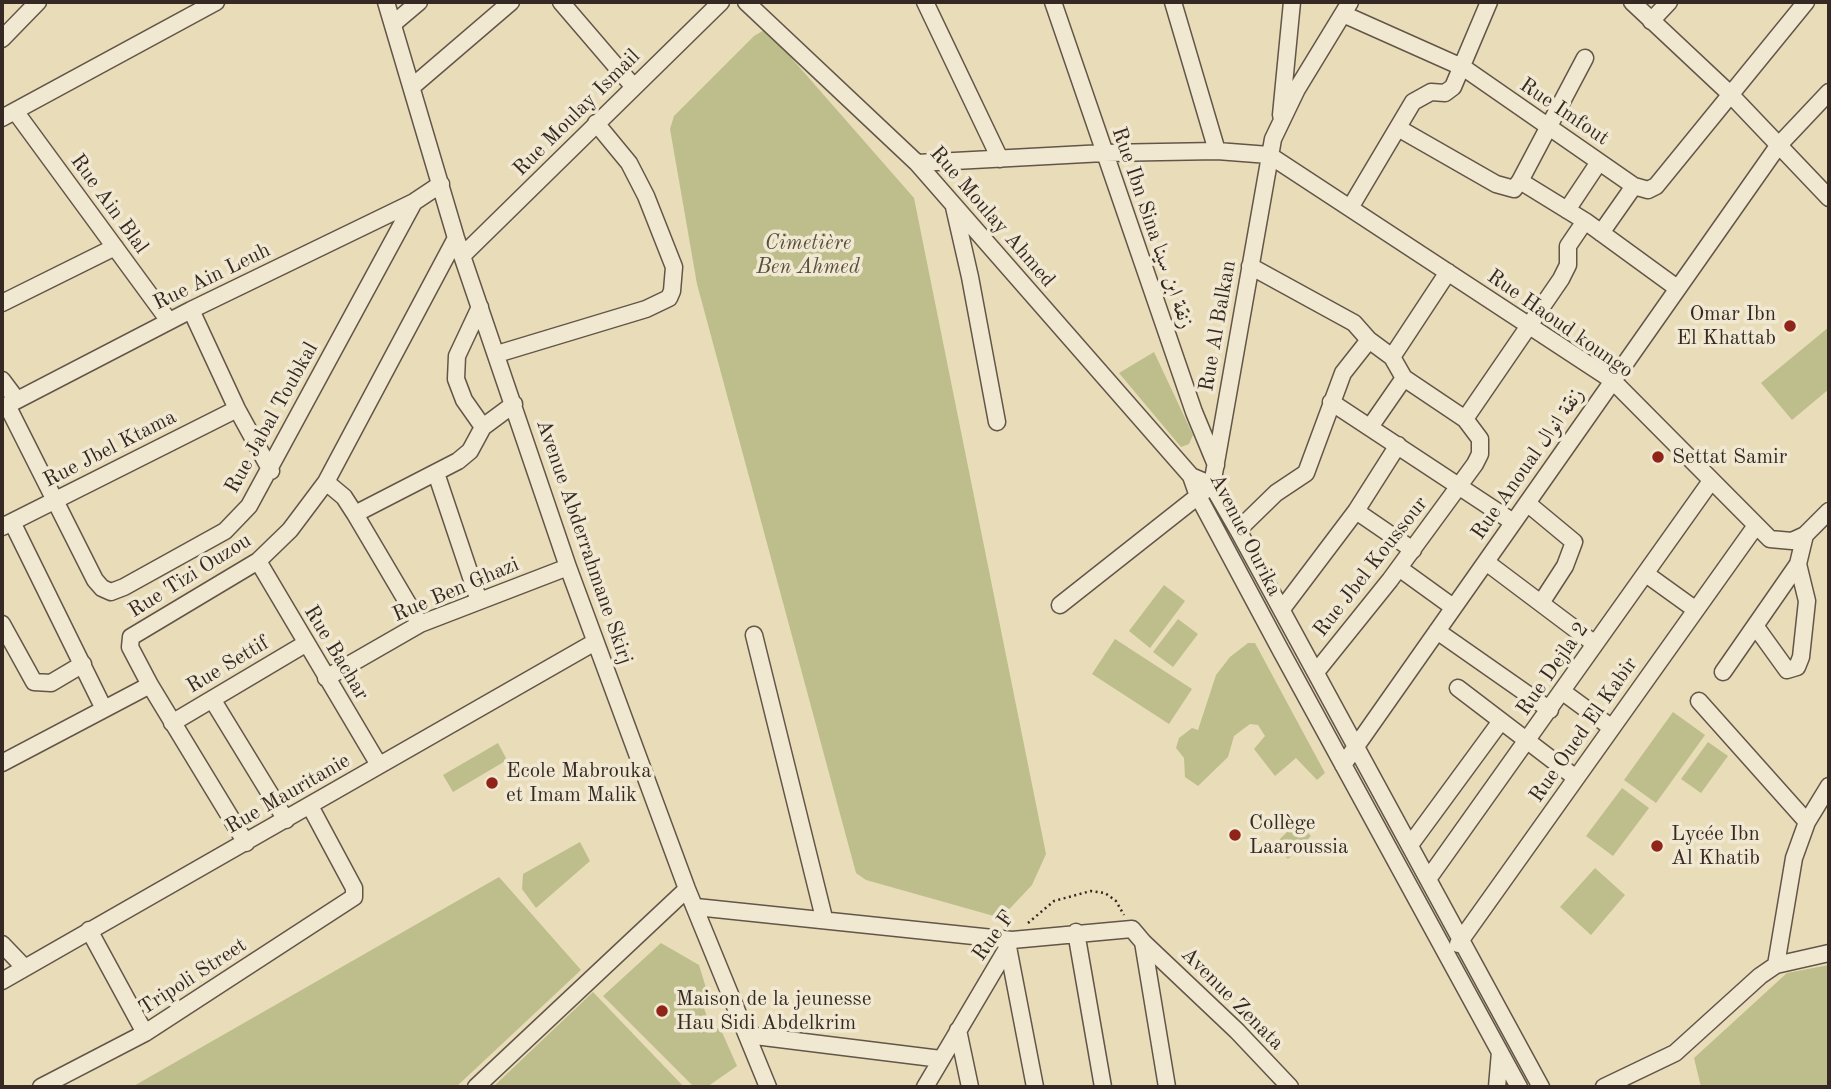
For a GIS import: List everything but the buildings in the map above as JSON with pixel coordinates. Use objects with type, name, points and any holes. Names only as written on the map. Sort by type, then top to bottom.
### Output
[{"type":"street","points":[[2,39],[38,2]]},
{"type":"street","points":[[8,115],[216,2]]},
{"type":"street","name":"Avenue Abderrahmane Skirj","points":[[386,2],[456,238],[568,567],[687,889],[768,1087]]},
{"type":"street","points":[[393,24],[419,2]]},
{"type":"street","points":[[413,86],[511,2]]},
{"type":"street","name":"Rue Moulay Ismail","points":[[463,256],[721,2]]},
{"type":"street","name":"Rue Moulay Ahmed","points":[[746,2],[917,163],[1191,476]]},
{"type":"street","points":[[925,2],[1000,159]]},
{"type":"street","name":"Rue Ibn Sina زنقة ابن سينا","points":[[1052,2],[1194,412],[1217,466]]},
{"type":"street","points":[[1173,2],[1217,151]]},
{"type":"street","points":[[1280,121],[1292,2]]},
{"type":"street","points":[[1350,208],[1413,102],[1431,92],[1450,91],[1464,68],[1489,2]]},
{"type":"street","points":[[1632,2],[1729,93],[1829,198]]},
{"type":"street","points":[[1651,21],[1669,2]]},
{"type":"street","points":[[1601,233],[1634,186],[1648,190],[1656,186],[1805,2]]},
{"type":"street","points":[[570,5],[633,86]]},
{"type":"street","name":"Rue Al Balkan","points":[[1212,485],[1269,155],[1280,121],[1346,8]]},
{"type":"street","name":"Rue Imfout","points":[[1346,8],[1464,68],[1634,186]]},
{"type":"street","points":[[1398,128],[1496,184],[1514,188],[1585,58]]},
{"type":"street","name":"Rue Anoual زنقة انوال","points":[[1343,765],[1778,146],[1829,92]]},
{"type":"street","name":"Rue Ain Blal","points":[[8,115],[115,247],[169,321]]},
{"type":"street","points":[[497,354],[646,309],[669,298],[672,291],[674,267],[646,196],[629,163],[596,123]]},
{"type":"street","points":[[917,163],[1104,153],[1217,151],[1269,155]]},
{"type":"street","name":"Rue Haoud koungo","points":[[1269,155],[1612,380],[1755,527],[1770,539],[1782,542],[1805,536]]},
{"type":"street","points":[[1567,210],[1600,162]]},
{"type":"street","points":[[1520,181],[1585,221],[1677,288]]},
{"type":"street","name":"Rue Ain Leuh","points":[[9,404],[191,310],[414,202],[441,184]]},
{"type":"street","name":"Rue Jabal Toubkal","points":[[2,380],[9,404],[95,580],[102,589],[111,592],[225,531],[250,506],[414,202]]},
{"type":"street","points":[[953,205],[970,277],[997,422]]},
{"type":"street","points":[[1250,266],[1354,323],[1369,340],[1392,357],[1404,378],[1465,419],[1565,272],[1569,259],[1568,246],[1585,221]]},
{"type":"street","name":"Rue Tizi Ouzou","points":[[246,843],[150,685],[130,647],[131,638],[258,561],[290,530],[326,482],[456,238]]},
{"type":"street","points":[[2,303],[115,247]]},
{"type":"street","points":[[1392,357],[1448,272]]},
{"type":"street","points":[[481,307],[457,356],[456,379],[464,400],[483,426]]},
{"type":"street","points":[[191,310],[237,409],[271,471]]},
{"type":"street","points":[[1238,530],[1276,492],[1306,473],[1343,373],[1369,340]]},
{"type":"street","points":[[1370,427],[1404,378]]},
{"type":"street","points":[[1331,402],[1513,522]]},
{"type":"street","points":[[355,514],[436,473],[470,451],[483,426],[514,404]]},
{"type":"street","name":"Rue Jbel Ktama","points":[[7,524],[237,409]]},
{"type":"street","name":"Rue Jbel Koussour","points":[[1316,672],[1413,550],[1480,454],[1480,439],[1465,419]]},
{"type":"street","points":[[1282,609],[1356,511],[1398,446]]},
{"type":"street","points":[[436,473],[479,601]]},
{"type":"street","name":"Avenue Ourika","points":[[1191,476],[1212,485],[1238,530],[1541,1087]]},
{"type":"street","name":"Avenue Ourika","points":[[1191,476],[1198,496],[1519,1087]]},
{"type":"street","name":"Rue Dejla 2","points":[[1428,878],[1528,742],[1711,481]]},
{"type":"street","points":[[326,482],[344,497],[420,624]]},
{"type":"street","points":[[1060,605],[1212,485]]},
{"type":"street","points":[[1527,503],[1574,542],[1565,566],[1541,603]]},
{"type":"street","points":[[1356,511],[1413,550]]},
{"type":"street","points":[[1723,672],[1798,564],[1805,536],[1829,511]]},
{"type":"street","points":[[7,524],[83,664],[104,709]]},
{"type":"street","name":"Rue Oued El Kabir","points":[[1448,957],[1755,527]]},
{"type":"street","name":"Rue Bachar","points":[[258,561],[379,765]]},
{"type":"street","points":[[1486,562],[1595,644]]},
{"type":"street","points":[[1756,627],[1787,670],[1797,667],[1801,657],[1807,601],[1798,564]]},
{"type":"street","name":"Rue Ben Ghazi","points":[[326,678],[420,624],[568,567]]},
{"type":"street","points":[[1399,568],[1453,607]]},
{"type":"street","points":[[1646,574],[1696,610]]},
{"type":"street","points":[[2,624],[7,646],[34,682],[51,683],[83,664]]},
{"type":"street","points":[[1437,631],[1550,710]]},
{"type":"street","points":[[754,635],[824,918]]},
{"type":"street","name":"Rue Mauritanie","points":[[2,981],[595,642]]},
{"type":"street","name":"Rue Settif","points":[[172,723],[305,644]]},
{"type":"street","points":[[2,763],[150,685]]},
{"type":"street","points":[[1458,688],[1576,778]]},
{"type":"street","points":[[1563,692],[1612,728]]},
{"type":"street","points":[[212,699],[286,820]]},
{"type":"street","points":[[1699,701],[1807,822]]},
{"type":"street","name":"Rue Dejla 2","points":[[1410,845],[1501,721]]},
{"type":"street","points":[[1776,965],[1794,858],[1807,822],[1829,786]]},
{"type":"street","name":"Tripoli Street","points":[[41,1087],[145,1033],[354,897],[354,888],[310,806]]},
{"type":"street","points":[[476,1087],[687,889]]},
{"type":"street","points":[[696,907],[824,918],[1010,944],[1076,933],[1137,935],[1167,1087]]},
{"type":"street","points":[[89,930],[145,1033]]},
{"type":"street","points":[[1076,933],[1102,1087]]},
{"type":"street","name":"Avenue Zenata","points":[[1137,935],[1237,1031],[1290,1087]]},
{"type":"street","points":[[2,944],[25,968]]},
{"type":"street","points":[[1010,944],[1035,1087]]},
{"type":"street","name":"Rue F","points":[[926,1087],[1010,944]]},
{"type":"street","points":[[1604,1087],[1675,1053],[1760,976],[1776,965],[1829,953]]},
{"type":"street","points":[[958,1030],[970,1087]]},
{"type":"street","points":[[747,1035],[941,1059]]},
{"type":"street","points":[[1497,1087],[1500,1052]]},
{"type":"path","name":"Rue F","points":[[1010,944],[1038,912],[1054,901],[1091,891],[1105,893],[1116,901],[1137,935]]},
{"type":"green space","name":"Cimetière Ben Ahmed","points":[[766,29],[914,198],[1046,854],[1032,885],[1001,918],[866,880],[856,873],[697,284],[670,129],[674,116],[754,36]]},
{"type":"green space","points":[[1829,327],[1829,389],[1792,420],[1761,383]]},
{"type":"green space","points":[[1154,352],[1193,435],[1189,444],[1181,447],[1119,373]]},
{"type":"green space","points":[[1164,585],[1185,601],[1150,648],[1129,631]]},
{"type":"green space","points":[[1178,619],[1198,634],[1173,667],[1153,652]]},
{"type":"green space","points":[[1115,639],[1192,689],[1169,724],[1092,674]]},
{"type":"green space","points":[[1248,643],[1255,643],[1325,773],[1317,780],[1296,758],[1275,776],[1254,749],[1265,736],[1258,725],[1250,724],[1234,736],[1228,757],[1198,786],[1185,777],[1184,758],[1176,748],[1179,738],[1192,728],[1198,730],[1216,675],[1230,657]]},
{"type":"green space","points":[[1673,712],[1705,735],[1656,803],[1624,780]]},
{"type":"green space","points":[[1708,742],[1728,756],[1701,793],[1681,779]]},
{"type":"green space","points":[[498,743],[507,760],[453,792],[443,775]]},
{"type":"green space","points":[[1622,788],[1649,808],[1613,856],[1586,836]]},
{"type":"green space","points":[[1297,822],[1311,836],[1288,859],[1274,845]]},
{"type":"green space","points":[[580,842],[590,861],[536,908],[522,889],[523,874]]},
{"type":"green space","points":[[1595,868],[1625,895],[1591,935],[1560,907]]},
{"type":"green space","points":[[499,877],[581,970],[456,1087],[132,1087]]},
{"type":"green space","name":"Maison de la jeunesse Hau Sidi Abdelkrim","points":[[661,943],[699,965],[707,991],[700,997],[710,1025],[721,1030],[737,1066],[707,1087],[694,1087],[603,996]]},
{"type":"green space","points":[[1829,965],[1829,1087],[1701,1087],[1694,1058],[1787,973]]},
{"type":"green space","points":[[593,992],[684,1087],[493,1087]]},
{"type":"place","name":"Omar Ibn El Khattab","points":[[1790,326]]},
{"type":"place","name":"Settat Samir","points":[[1658,457]]},
{"type":"place","name":"Ecole Mabrouka et Imam Malik","points":[[492,783]]},
{"type":"place","name":"Collège Laaroussia","points":[[1235,835]]},
{"type":"place","name":"Lycée Ibn Al Khatib","points":[[1657,846]]},
{"type":"place","name":"Maison de la jeunesse Hau Sidi Abdelkrim","points":[[662,1011]]}]
